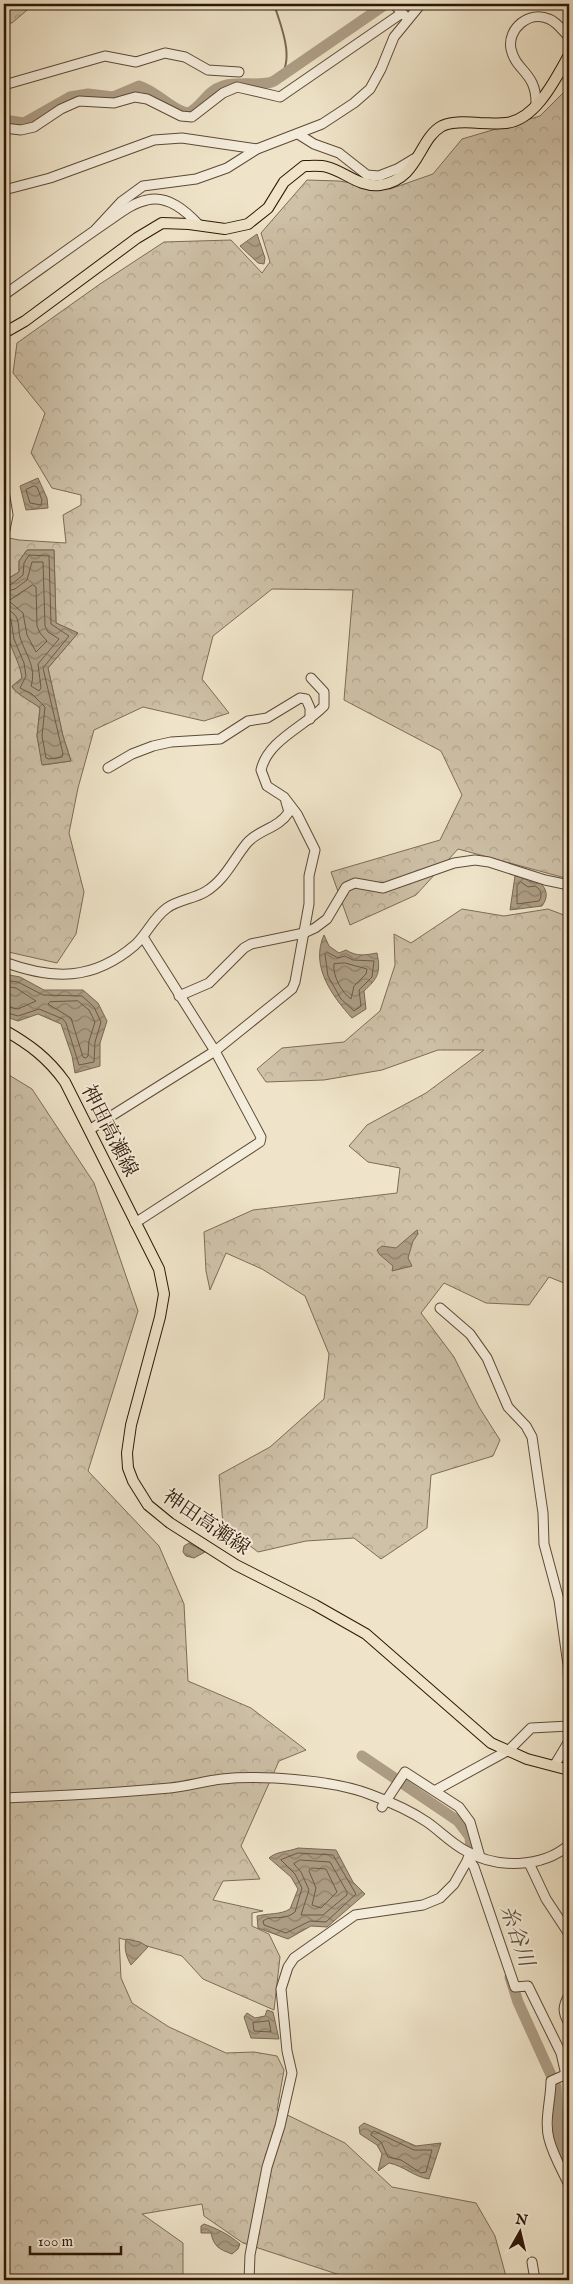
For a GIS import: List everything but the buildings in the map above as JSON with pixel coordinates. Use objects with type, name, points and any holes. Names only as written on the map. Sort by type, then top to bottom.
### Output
[{"type":"main road","points":[[4,333],[24,321],[137,238],[162,223],[226,229],[248,224],[268,208],[284,182],[304,166],[327,167],[367,185],[383,184],[397,179],[409,170],[440,127],[457,123],[506,123],[516,121],[546,95],[569,56]]},
{"type":"main road","name":"神田高瀬線","points":[[4,1030],[27,1043],[48,1060],[64,1082],[158,1269],[164,1294],[155,1339],[128,1439],[128,1468],[139,1494],[148,1505],[170,1523],[236,1565],[315,1605],[366,1634],[478,1734],[507,1752],[569,1770]]},
{"type":"street","points":[[394,4],[405,15]]},
{"type":"street","points":[[4,128],[21,130],[34,127],[61,109],[79,101],[114,103],[135,97],[147,99],[181,116],[192,117],[223,93],[237,87],[280,97],[421,4]]},
{"type":"street","points":[[96,230],[121,202],[143,186],[196,179],[227,168],[258,149],[298,134],[330,119],[354,103],[370,89],[405,15]]},
{"type":"street","points":[[536,105],[534,82],[510,47],[512,34],[522,22],[543,18],[554,22],[569,37]]},
{"type":"street","points":[[4,85],[105,56],[136,62],[165,53],[186,57],[208,70],[239,72]]},
{"type":"street","points":[[298,134],[314,144],[339,153],[368,174],[379,176],[397,169],[419,156]]},
{"type":"street","points":[[4,190],[50,178],[154,140],[182,138],[258,149]]},
{"type":"street","points":[[4,295],[132,205],[148,199],[175,205],[186,211],[199,225]]},
{"type":"street","points":[[4,490],[8,515],[4,536]]},
{"type":"street","points":[[89,1130],[215,1051],[292,989],[295,982],[309,904],[309,876],[315,850],[297,814],[284,797],[267,786],[261,770],[268,753],[324,706],[325,701],[322,688],[311,678]]},
{"type":"street","points":[[108,768],[132,754],[153,746],[171,742],[220,739],[248,721],[267,718],[300,698],[306,699],[308,703],[310,719]]},
{"type":"street","points":[[4,962],[35,972],[74,975],[101,966],[118,956],[143,937],[156,917],[168,907],[206,891],[222,878],[253,838],[280,823],[289,812],[284,797]]},
{"type":"street","points":[[179,996],[209,983],[244,948],[251,944],[304,933],[327,919],[346,887],[355,883],[383,888],[454,864],[474,860],[504,865],[546,880],[569,885]]},
{"type":"street","points":[[135,1223],[260,1142],[261,1137],[215,1051],[143,937]]},
{"type":"street","points":[[440,1308],[458,1321],[470,1334],[486,1358],[508,1407],[526,1426],[532,1437],[543,1513],[544,1544],[559,1600],[568,1665],[569,1697]]},
{"type":"street","points":[[436,1790],[476,1766],[507,1752],[531,1728],[569,1726]]},
{"type":"street","points":[[554,1766],[569,1741]]},
{"type":"street","points":[[384,1804],[405,1772],[436,1790],[459,1807],[470,1822],[480,1857]]},
{"type":"street","points":[[4,1798],[145,1790],[225,1779],[255,1778],[324,1783],[367,1793],[384,1804],[428,1822],[470,1856],[500,1862],[529,1862],[548,1858],[569,1845]]},
{"type":"street","points":[[470,1856],[515,1987],[528,1986],[561,2053],[562,2077],[548,2137],[569,2185]]},
{"type":"street","points":[[249,2280],[250,2255],[263,2186],[289,2091],[292,2073],[287,2051],[281,1989],[288,1967],[294,1958],[355,1915],[423,1905],[440,1898],[454,1884],[470,1856]]},
{"type":"street","points":[[529,1862],[546,1899],[569,1934]]},
{"type":"street","points":[[569,1995],[563,2008],[563,2014],[569,2023]]},
{"type":"street","points":[[532,2262],[535,2280]]},
{"type":"green space","points":[[4,4],[34,4],[12,23],[4,23]]},
{"type":"green space","points":[[569,87],[569,879],[458,849],[416,895],[350,925],[331,872],[440,840],[462,795],[441,751],[344,700],[353,590],[272,589],[213,636],[202,679],[229,713],[204,721],[143,707],[94,730],[78,788],[69,833],[84,892],[76,934],[57,963],[4,951],[4,617],[9,641],[20,665],[22,678],[12,687],[40,708],[37,736],[43,765],[71,761],[63,736],[48,668],[78,633],[56,623],[54,550],[27,550],[19,561],[19,572],[4,581],[4,537],[19,540],[66,543],[63,515],[81,505],[81,495],[52,488],[31,453],[45,413],[13,373],[17,343],[100,284],[164,242],[231,240],[262,273],[270,262],[261,233],[307,180],[339,181],[390,189],[433,174],[462,139],[540,116]]},
{"type":"green space","points":[[462,909],[504,916],[548,909],[569,917],[569,1285],[549,1277],[529,1305],[486,1303],[444,1283],[421,1313],[454,1357],[479,1407],[500,1440],[493,1456],[431,1475],[427,1528],[381,1559],[354,1538],[306,1541],[258,1552],[223,1525],[219,1475],[270,1447],[324,1399],[329,1354],[305,1296],[262,1269],[226,1253],[210,1290],[206,1271],[204,1232],[253,1210],[397,1193],[400,1168],[368,1162],[349,1146],[367,1125],[426,1093],[484,1050],[438,1050],[382,1070],[324,1080],[266,1082],[257,1069],[282,1048],[344,1042],[380,1011],[395,965],[394,934],[411,943]]},
{"type":"green space","points":[[4,1072],[32,1089],[94,1183],[138,1311],[88,1471],[159,1546],[184,1604],[188,1681],[251,1708],[306,1750],[279,1761],[241,1846],[260,1879],[223,1881],[213,1900],[263,1911],[252,1913],[252,1926],[269,1934],[280,1957],[274,2010],[203,1979],[182,1956],[119,1938],[121,1978],[132,2003],[169,2027],[226,2053],[254,2052],[277,2056],[284,2070],[277,2110],[345,2143],[392,2187],[476,2203],[495,2236],[507,2280],[355,2280],[243,2243],[204,2216],[202,2204],[142,2214],[183,2243],[183,2280],[4,2280]]},
{"type":"water","points":[[257,234],[265,258],[264,264],[258,263],[240,246]]},
{"type":"water","points":[[38,478],[47,498],[48,508],[26,510],[20,486]]},
{"type":"water","points":[[27,550],[54,550],[56,623],[78,633],[48,668],[63,736],[71,761],[42,765],[37,736],[40,708],[21,695],[12,686],[22,678],[7,633],[4,581],[19,572],[19,561]]},
{"type":"water","points":[[520,875],[530,882],[535,879],[542,885],[546,891],[546,898],[542,906],[510,910],[515,876]]},
{"type":"water","points":[[324,935],[329,946],[339,953],[346,950],[357,955],[377,953],[379,966],[377,975],[364,991],[366,1009],[352,1018],[337,1000],[321,969],[320,947]]},
{"type":"water","points":[[4,974],[20,977],[44,990],[83,990],[98,1003],[107,1021],[100,1043],[100,1066],[75,1073],[72,1056],[61,1024],[38,1014],[18,1021],[4,1016]]},
{"type":"water","points":[[417,1230],[418,1234],[413,1241],[408,1258],[412,1266],[392,1271],[393,1266],[377,1250],[382,1246],[396,1248]]},
{"type":"water","points":[[189,1543],[205,1552],[194,1558],[186,1556],[183,1552],[184,1546]]},
{"type":"water","points":[[298,1848],[336,1850],[353,1882],[365,1894],[327,1927],[311,1926],[288,1939],[258,1928],[257,1916],[290,1909],[298,1889],[291,1877],[269,1858]]},
{"type":"water","points":[[126,1939],[140,1942],[148,1947],[131,1965],[126,1952]]},
{"type":"water","points":[[267,2010],[273,2012],[279,2039],[251,2038],[244,2017],[247,2013],[255,2018],[265,2016]]},
{"type":"water","points":[[364,2123],[416,2146],[441,2143],[429,2179],[389,2163],[378,2171],[382,2154],[377,2145],[360,2134],[359,2127]]},
{"type":"water","points":[[204,2224],[236,2240],[240,2244],[238,2249],[232,2254],[220,2249],[211,2233],[201,2233],[201,2226]]},
{"type":"waterway","points":[[274,4],[283,31],[286,52],[284,70],[279,78]]},
{"type":"waterway","points":[[4,120],[24,123],[70,97],[88,94],[113,97],[139,86],[152,92],[177,109],[189,113],[213,91],[223,86],[264,84],[274,81],[386,4]]},
{"type":"waterway","name":"糸谷川","points":[[362,1756],[458,1821],[470,1837],[472,1862]]},
{"type":"waterway","name":"糸谷川","points":[[510,1977],[518,2002],[556,2086],[559,2142],[569,2173]]}]
